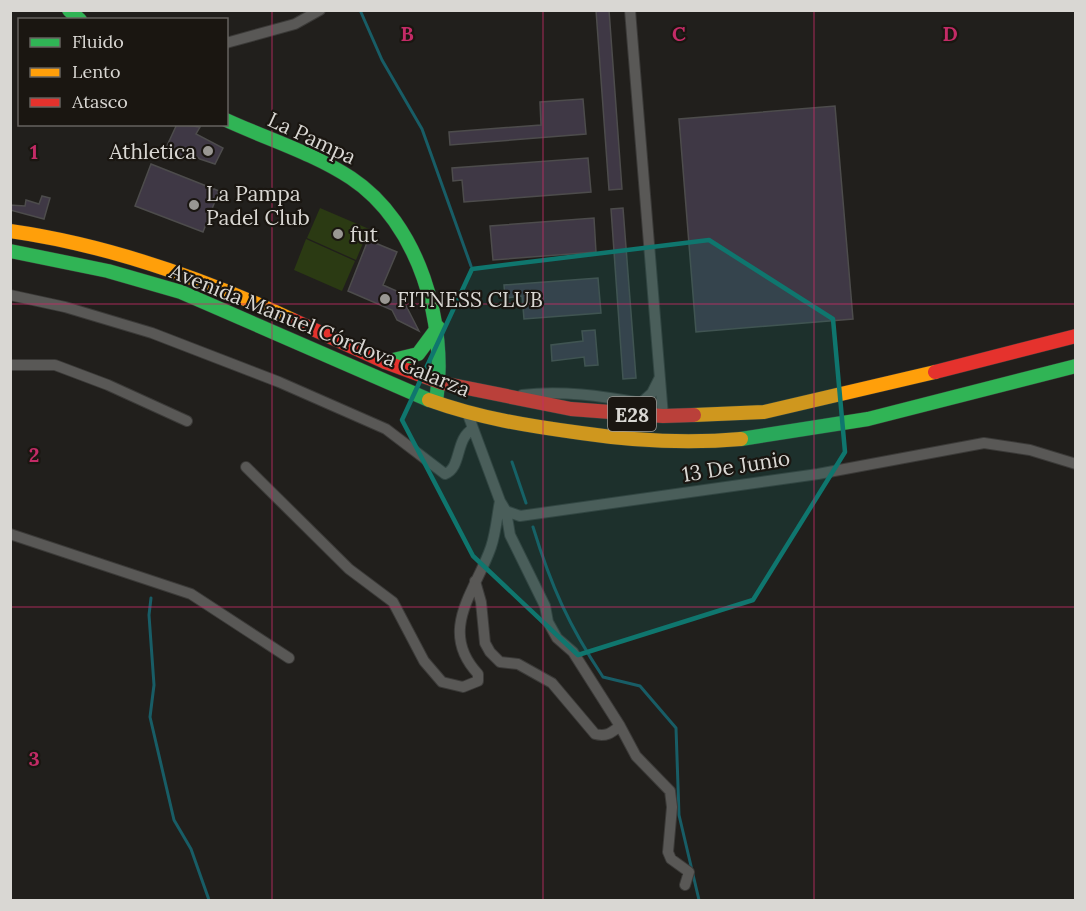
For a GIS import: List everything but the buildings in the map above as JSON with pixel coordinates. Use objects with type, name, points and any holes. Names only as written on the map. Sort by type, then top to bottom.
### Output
[{"type":"main road","name":"La Pampa","points":[[228,121],[343,174],[373,198],[396,225],[419,270],[438,327],[441,383],[436,402]]},
{"type":"main road","name":"Avenida Manuel Córdova Galarza","points":[[10,231],[58,238],[122,254],[227,290],[385,362],[441,383],[571,409],[663,414],[764,412],[882,386],[1076,336]]},
{"type":"main road","name":"Avenida Manuel Córdova Galarza","points":[[10,251],[101,267],[190,296],[306,348],[436,402],[466,412],[525,427],[655,443],[754,439],[890,415],[1076,366]]},
{"type":"main road","points":[[385,362],[417,357],[426,351],[438,327]]},
{"type":"main road","points":[[306,348],[314,329]]},
{"type":"street","points":[[228,42],[295,24],[320,10]]},
{"type":"street","points":[[630,10],[663,414]]},
{"type":"street","points":[[10,295],[65,307],[153,333],[279,382],[386,429],[445,474],[452,469],[464,436],[473,429]]},
{"type":"street","points":[[10,365],[55,365],[108,385],[187,421]]},
{"type":"street","points":[[641,403],[652,393],[659,379]]},
{"type":"street","points":[[506,397],[543,393],[613,398],[641,403],[663,414]]},
{"type":"street","points":[[466,412],[503,506],[510,535],[545,606],[552,630],[557,638],[573,652],[620,726],[636,756],[670,791],[672,807],[668,852],[671,859],[689,872],[685,885]]},
{"type":"street","name":"13 De Junio","points":[[503,506],[520,516],[643,500],[818,474],[984,443],[1030,450],[1076,464]]},
{"type":"street","points":[[246,466],[349,569],[393,602],[424,660],[442,682],[451,686],[463,687],[478,681],[478,674],[469,664],[460,641],[461,616],[491,547],[503,506]]},
{"type":"street","points":[[10,534],[191,594],[289,658]]},
{"type":"street","points":[[475,581],[481,602],[485,643],[490,652],[500,662],[518,664],[552,683],[595,734],[610,734],[620,726]]},
{"type":"highlighted area","points":[[709,240],[833,319],[845,452],[753,600],[578,655],[473,556],[402,420],[472,269]]},
{"type":"green space","name":"fut","points":[[320,208],[369,229],[356,260],[307,238]]},
{"type":"green space","name":"fut","points":[[306,239],[355,261],[342,291],[294,270]]},
{"type":"waterway","points":[[360,10],[382,60],[422,129],[471,266]]},
{"type":"waterway","points":[[512,462],[526,503]]},
{"type":"waterway","points":[[533,527],[562,605],[603,677],[640,686],[676,728],[679,815],[699,900]]},
{"type":"waterway","points":[[151,598],[149,615],[154,685],[150,717],[174,820],[191,849],[209,900]]},
{"type":"traffic: fast","points":[[69,10],[78,18]]},
{"type":"traffic: fast","points":[[228,121],[336,169],[375,197],[395,221],[411,248],[424,278],[432,309],[439,372],[436,402]]},
{"type":"traffic: fast","points":[[10,251],[108,271],[181,292],[429,400]]},
{"type":"traffic: fast","points":[[385,362],[418,354],[438,327]]},
{"type":"traffic: fast","points":[[741,439],[868,419],[1076,366]]},
{"type":"traffic: slow","points":[[10,231],[83,245],[154,265],[224,290],[293,320]]},
{"type":"traffic: slow","points":[[694,415],[764,412],[935,372]]},
{"type":"traffic: slow","points":[[429,400],[504,421],[601,436],[680,441],[741,439]]},
{"type":"traffic: jam","points":[[293,320],[385,362],[442,383],[571,409],[663,416],[694,415]]},
{"type":"traffic: jam","points":[[935,372],[1076,336]]},
{"type":"place","name":"Athletica","points":[[208,151]]},
{"type":"place","name":"La Pampa Padel Club","points":[[194,205]]},
{"type":"place","name":"fut","points":[[338,234]]},
{"type":"place","name":"FITNESS CLUB","points":[[385,299]]}]
